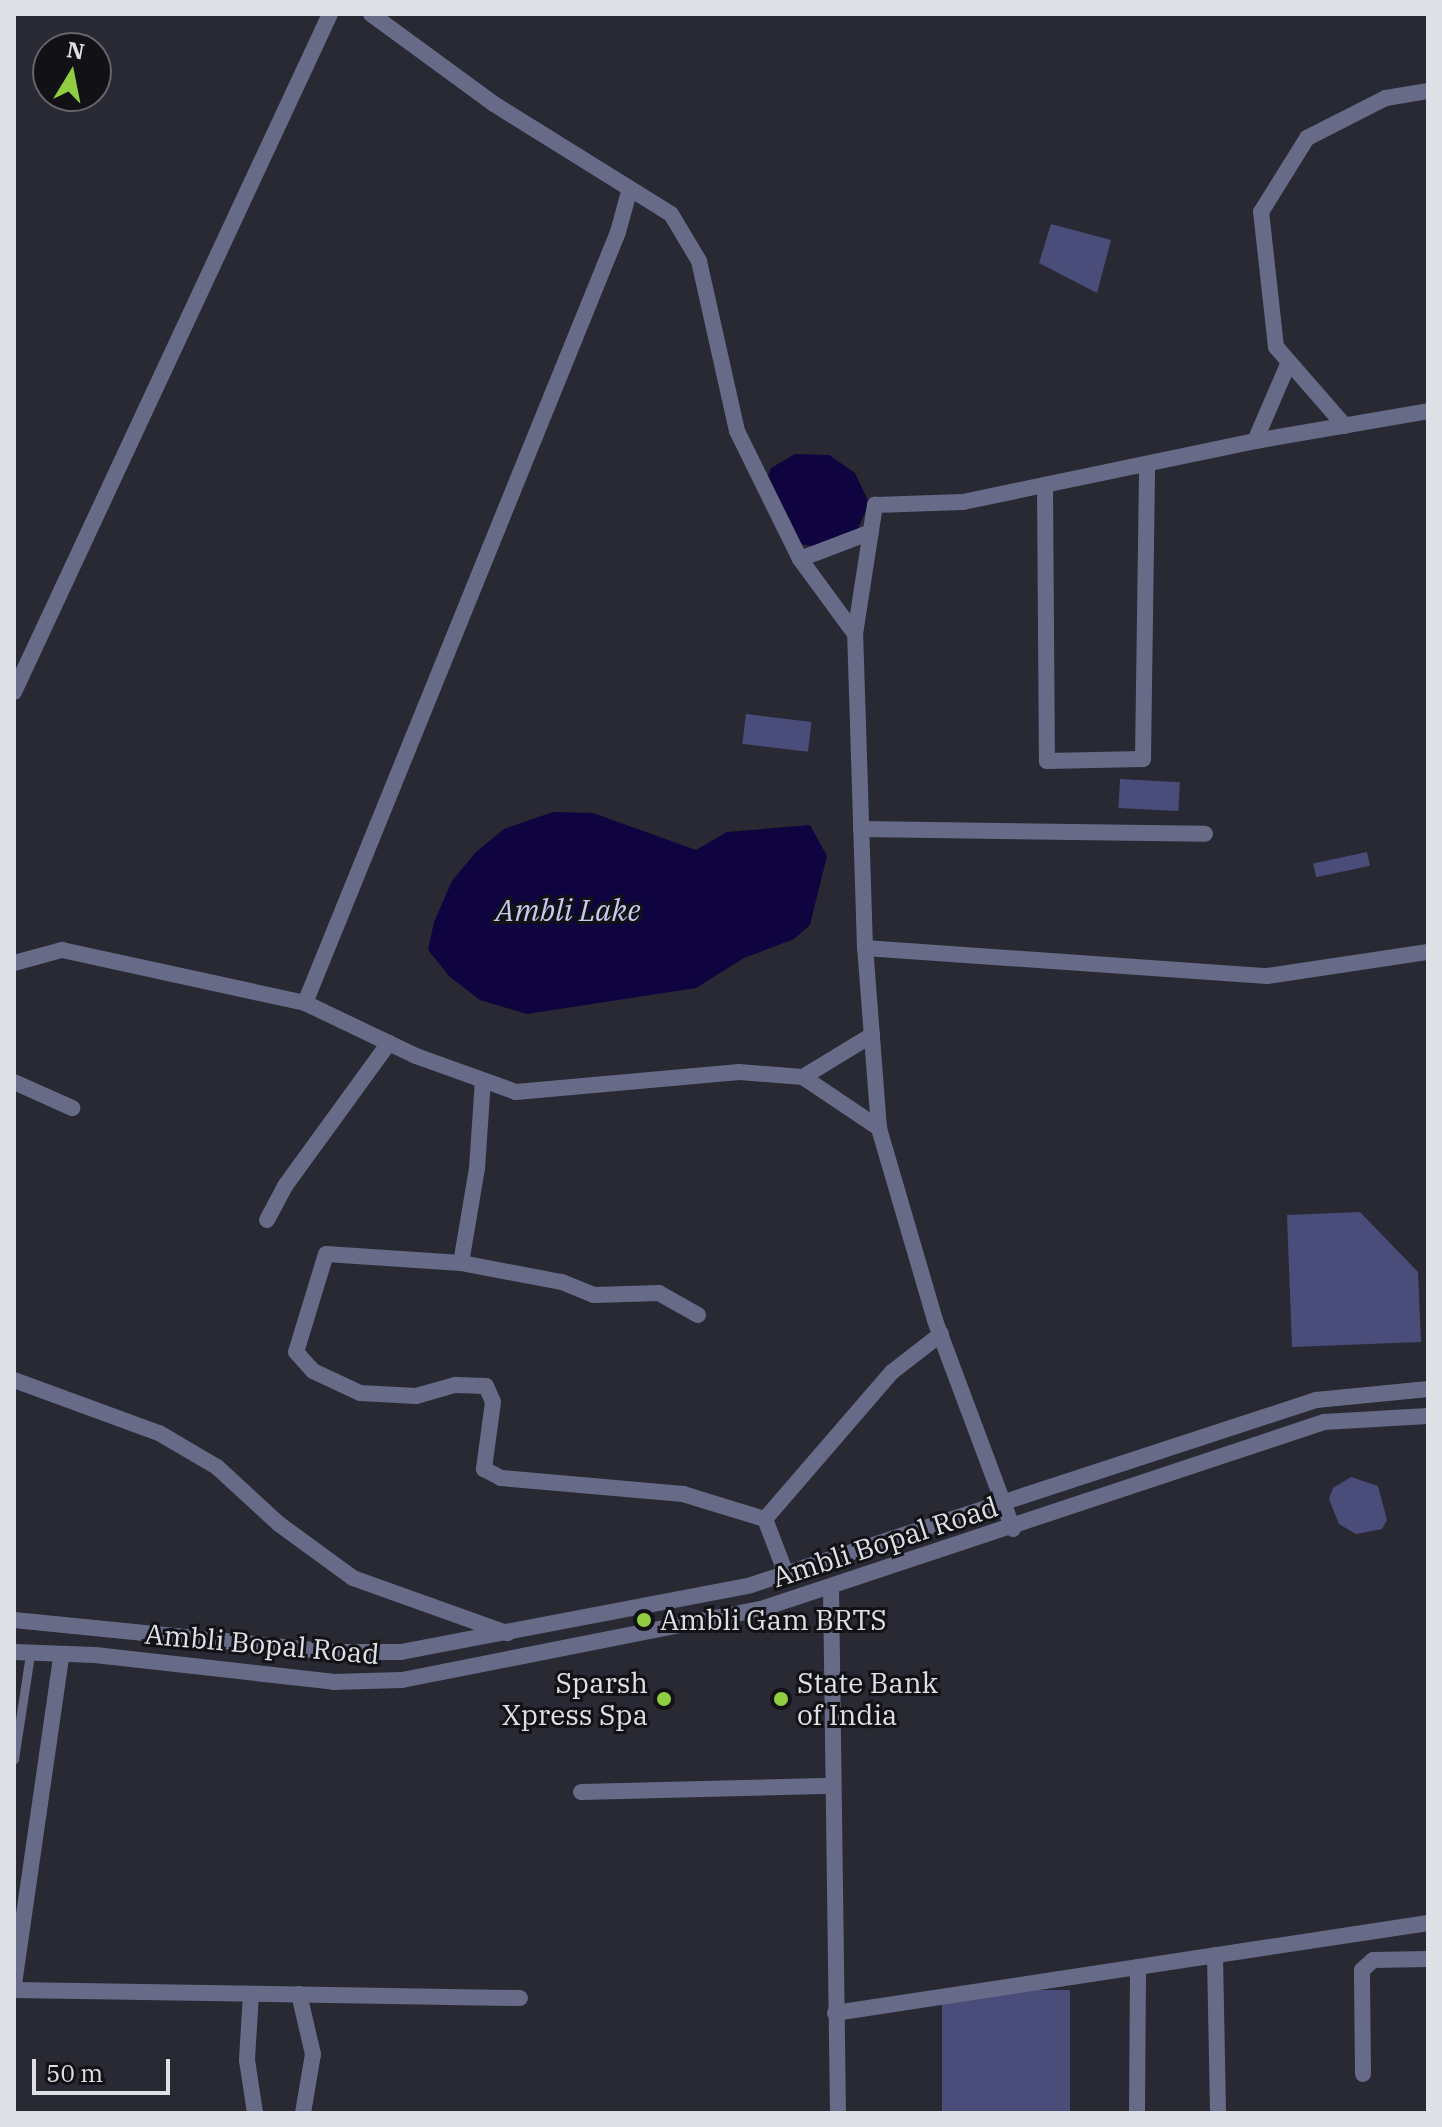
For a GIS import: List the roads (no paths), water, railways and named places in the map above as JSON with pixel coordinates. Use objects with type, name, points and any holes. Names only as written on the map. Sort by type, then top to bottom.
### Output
[{"type":"street","points":[[14,692],[330,14]]},
{"type":"street","points":[[371,14],[494,104],[629,192],[671,214],[699,261],[737,431],[800,559],[855,634]]},
{"type":"street","points":[[1345,426],[1276,347],[1261,212],[1307,138],[1386,98],[1428,91]]},
{"type":"street","points":[[305,1003],[606,261],[629,192]]},
{"type":"street","points":[[1255,441],[1289,362]]},
{"type":"street","points":[[1013,1529],[941,1334],[879,1128],[865,948],[855,634],[875,505],[963,502],[1255,441],[1428,411]]},
{"type":"street","points":[[1045,485],[1047,761],[1143,759],[1147,464]]},
{"type":"street","points":[[800,559],[871,532]]},
{"type":"street","points":[[861,829],[1205,834]]},
{"type":"street","points":[[865,948],[1267,976],[1428,952]]},
{"type":"street","points":[[14,963],[62,950],[305,1003],[389,1043],[516,1092],[739,1072],[803,1077],[879,1128]]},
{"type":"street","points":[[803,1077],[872,1035]]},
{"type":"street","points":[[267,1220],[285,1186],[389,1043]]},
{"type":"street","points":[[461,1263],[477,1168],[483,1081]]},
{"type":"street","points":[[14,1082],[72,1108]]},
{"type":"street","points":[[698,1315],[659,1293],[594,1295],[561,1282],[461,1263],[326,1254],[296,1352],[313,1371],[360,1393],[416,1396],[455,1385],[486,1386],[493,1402],[484,1469],[501,1478],[683,1494],[765,1519]]},
{"type":"street","points":[[765,1519],[892,1372],[941,1334]]},
{"type":"street","points":[[14,1380],[159,1433],[217,1467],[279,1524],[353,1578],[508,1633]]},
{"type":"street","name":"Ambli Bopal Road","points":[[14,1620],[333,1652],[401,1652],[751,1585],[1316,1400],[1428,1389]]},
{"type":"street","name":"Ambli Bopal Road","points":[[22,1653],[95,1655],[334,1682],[402,1680],[761,1609],[1013,1529],[1324,1422],[1428,1416]]},
{"type":"street","points":[[765,1519],[786,1574]]},
{"type":"street","points":[[751,1585],[761,1609]]},
{"type":"street","points":[[831,1587],[838,2113]]},
{"type":"street","points":[[14,1984],[61,1656]]},
{"type":"street","points":[[581,1792],[833,1786]]},
{"type":"street","points":[[835,2013],[1428,1923]]},
{"type":"street","points":[[1215,1955],[1218,2113]]},
{"type":"street","points":[[1363,2074],[1362,1970],[1373,1960],[1428,1959]]},
{"type":"street","points":[[1137,2113],[1138,1967]]},
{"type":"street","points":[[14,1990],[520,1998]]},
{"type":"street","points":[[251,1994],[247,2060],[255,2113]]},
{"type":"street","points":[[299,1994],[313,2054],[303,2113]]},
{"type":"lane","points":[[14,1759],[22,1653]]},
{"type":"water","points":[[795,454],[829,455],[855,473],[869,503],[856,533],[822,548],[795,543],[765,485],[771,468]]},
{"type":"water","name":"Ambli Lake","points":[[553,812],[593,813],[696,850],[727,832],[810,825],[827,856],[810,925],[794,939],[744,958],[696,988],[527,1014],[480,1000],[450,977],[428,950],[434,922],[452,881],[476,852],[504,829]]},
{"type":"place","name":"Ambli Gam BRTS","points":[[644,1620]]},
{"type":"place","name":"Sparsh Xpress Spa","points":[[664,1699]]},
{"type":"place","name":"State Bank of India","points":[[781,1699]]}]
